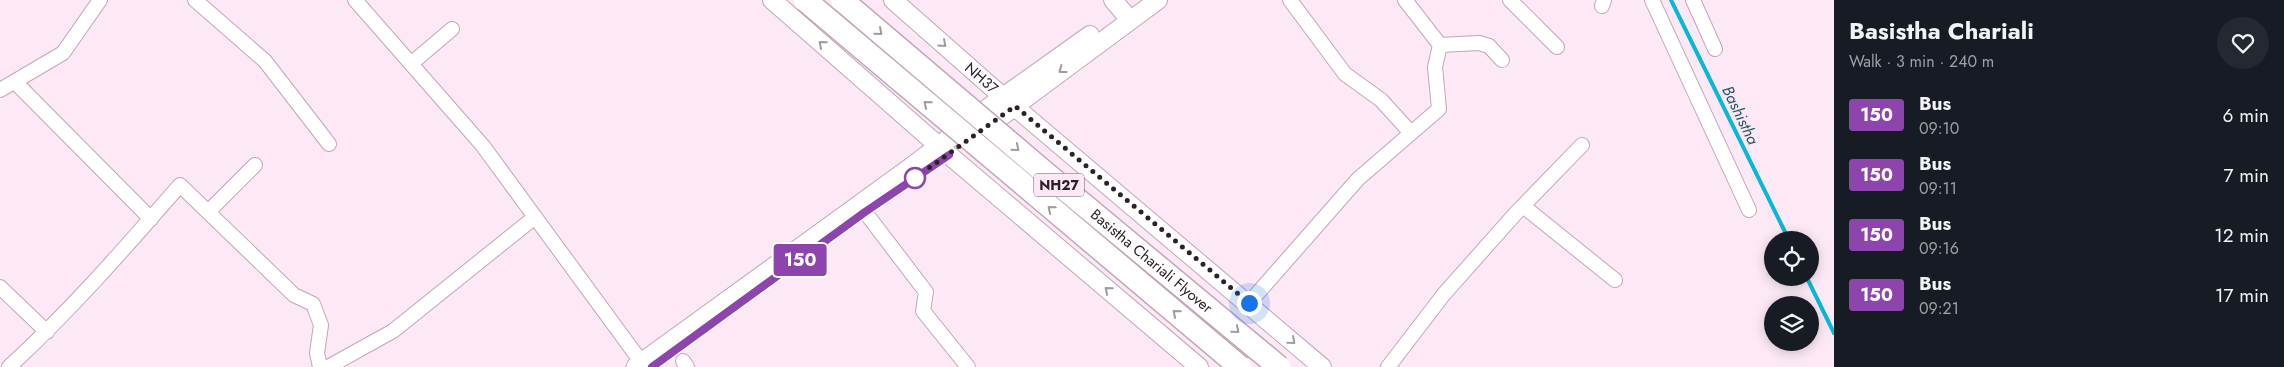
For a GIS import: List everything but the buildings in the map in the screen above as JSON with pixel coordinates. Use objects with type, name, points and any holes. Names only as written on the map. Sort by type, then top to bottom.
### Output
[{"type":"highway","name":"Basistha Chariali Flyover","points":[[805,0],[1240,367]]},
{"type":"highway","name":"Basistha Chariali Flyover","points":[[842,0],[1035,165],[1279,367]]},
{"type":"main road","points":[[643,366],[865,212],[1009,101]]},
{"type":"main road","points":[[643,366],[944,151]]},
{"type":"street","points":[[0,90],[63,53],[100,0]]},
{"type":"street","points":[[195,0],[265,61],[329,144]]},
{"type":"street","points":[[356,0],[412,62],[483,146],[643,366]]},
{"type":"street","points":[[772,0],[944,151],[1199,367]]},
{"type":"street","name":"NH37","points":[[893,0],[1322,367]]},
{"type":"street","points":[[1009,101],[1122,10],[1140,0]]},
{"type":"street","points":[[1122,10],[1158,0]]},
{"type":"street","points":[[1290,0],[1345,74],[1381,100],[1411,133]]},
{"type":"street","points":[[1405,0],[1440,45]]},
{"type":"street","points":[[1510,0],[1557,47]]},
{"type":"street","points":[[1652,0],[1749,210]]},
{"type":"street","points":[[1693,0],[1715,49]]},
{"type":"street","points":[[412,62],[452,29]]},
{"type":"street","points":[[1440,45],[1479,43],[1489,46],[1502,60]]},
{"type":"street","points":[[1249,303],[1358,179],[1439,109],[1435,67],[1440,45]]},
{"type":"street","points":[[16,82],[150,219]]},
{"type":"street","points":[[1388,367],[1444,294],[1523,206],[1582,145]]},
{"type":"street","points":[[208,212],[255,165]]},
{"type":"street","points":[[9,367],[47,332],[95,282],[180,185],[294,295],[313,304],[321,325],[317,353],[320,367]]},
{"type":"street","points":[[1523,206],[1615,280]]},
{"type":"street","points":[[865,212],[926,292],[923,311],[968,367]]},
{"type":"street","points":[[328,367],[393,331],[535,217]]},
{"type":"street","points":[[0,287],[47,332]]},
{"type":"waterway","name":"Bashistha","points":[[1671,0],[1785,231]]},
{"type":"waterway","name":"Bashistha","points":[[1811,286],[1834,333]]},
{"type":"bus line","name":"150","points":[[652,367],[865,212],[949,155]]},
{"type":"route","points":[[915,178],[1015,106],[1249,303]]}]
